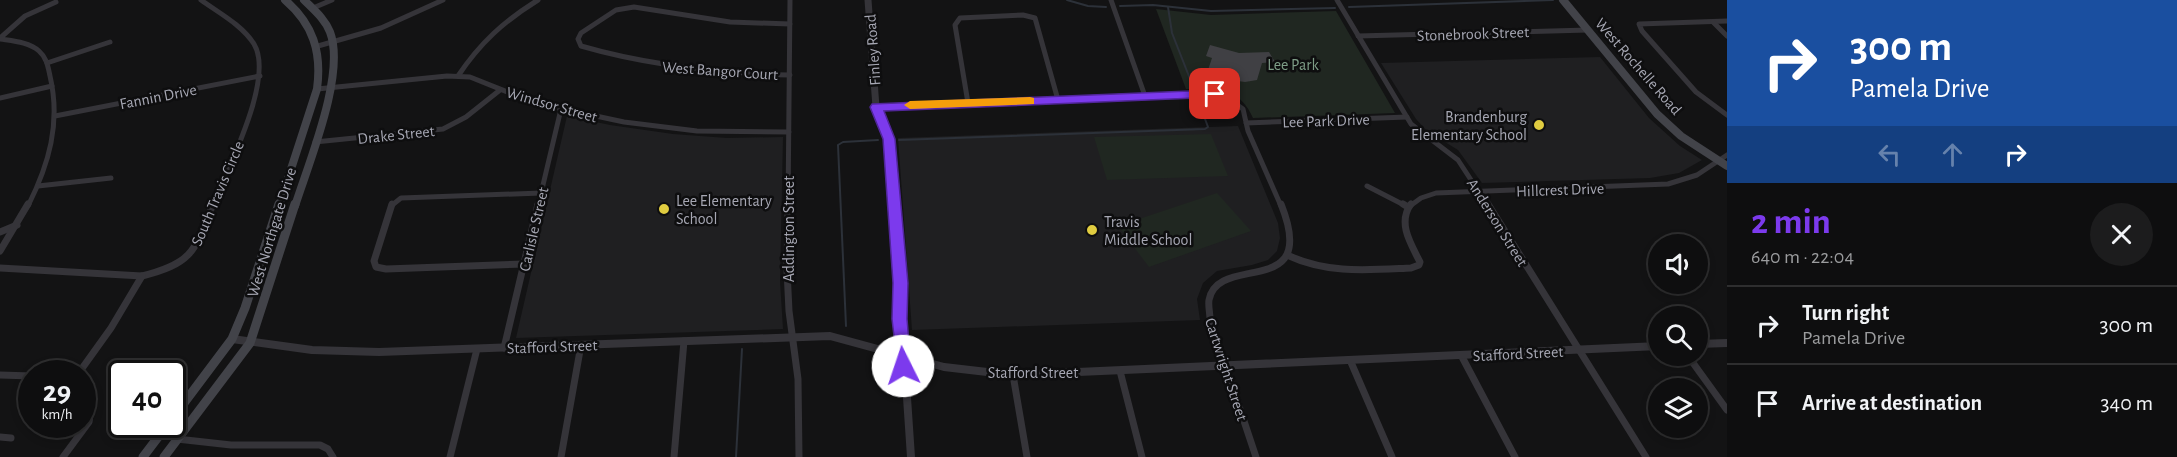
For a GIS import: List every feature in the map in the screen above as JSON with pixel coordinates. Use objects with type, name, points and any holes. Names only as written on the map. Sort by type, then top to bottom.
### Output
[{"type":"main road","name":"West Northgate Drive","points":[[186,400],[232,339],[245,308],[316,89],[321,65],[318,46],[309,25],[285,0]]},
{"type":"main road","name":"West Northgate Drive","points":[[164,457],[249,343],[264,305],[332,87],[336,56],[334,42],[322,18],[304,0]]},
{"type":"main road","name":"West Rochelle Road","points":[[1563,0],[1657,114],[1681,136],[1727,166]]},
{"type":"main road","points":[[143,457],[157,438]]},
{"type":"street","name":"South Travis Circle","points":[[0,268],[142,276],[176,266],[196,248],[258,93],[260,76],[259,54],[248,36],[201,0]]},
{"type":"street","points":[[313,8],[332,0]]},
{"type":"street","points":[[318,46],[381,28],[443,0]]},
{"type":"street","points":[[458,76],[485,37],[508,18],[538,0]]},
{"type":"street","name":"Addington Street","points":[[790,0],[787,270],[798,387],[799,457]]},
{"type":"street","name":"Finley Road","points":[[868,0],[876,107],[889,139],[911,457]]},
{"type":"street","points":[[1111,0],[1145,96]]},
{"type":"street","name":"Anderson Street","points":[[1337,0],[1407,117],[1420,133],[1460,161],[1646,457]]},
{"type":"street","points":[[0,38],[25,16],[56,2]]},
{"type":"street","name":"West Bangor Court","points":[[790,24],[730,22],[626,7],[616,10],[580,33],[578,39],[581,46],[665,67],[711,73],[790,75]]},
{"type":"street","points":[[968,103],[955,25],[960,18],[1023,15],[1035,18],[1058,100]]},
{"type":"street","points":[[1727,21],[1639,24],[1642,31],[1696,92],[1727,115]]},
{"type":"street","points":[[1713,22],[1727,36]]},
{"type":"street","name":"Stonebrook Street","points":[[1358,36],[1588,30]]},
{"type":"street","points":[[0,38],[31,46],[41,53],[47,63],[55,116],[51,150],[38,186],[17,225],[0,250]]},
{"type":"street","points":[[47,63],[110,42]]},
{"type":"street","name":"Fannin Drive","points":[[55,116],[260,76]]},
{"type":"street","name":"Windsor Street","points":[[316,89],[458,76],[479,79],[500,90],[561,109],[624,122],[679,130],[789,132]]},
{"type":"street","points":[[0,98],[52,86]]},
{"type":"street","name":"Drake Street","points":[[315,142],[443,129],[466,117],[500,90]]},
{"type":"street","points":[[876,107],[1145,96],[1223,96],[1242,108],[1290,230],[1292,244],[1287,255],[1311,267],[1331,271],[1417,267],[1420,262],[1404,227],[1403,219],[1408,207],[1366,186]]},
{"type":"street","name":"Carlisle Street","points":[[504,348],[561,109]]},
{"type":"street","name":"Lee Park Drive","points":[[1246,123],[1407,117]]},
{"type":"street","name":"Hillcrest Drive","points":[[1408,207],[1422,197],[1436,193],[1668,184],[1696,175],[1727,155]]},
{"type":"street","points":[[38,186],[111,178]]},
{"type":"street","points":[[524,264],[380,268],[376,267],[374,261],[391,205],[401,198],[541,193]]},
{"type":"street","points":[[0,232],[17,225]]},
{"type":"street","name":"Cartwright Street","points":[[1256,457],[1208,312],[1208,305],[1213,290],[1225,280],[1267,271],[1287,255]]},
{"type":"street","points":[[88,360],[111,328],[142,276]]},
{"type":"street","name":"Stafford Street","points":[[232,339],[249,343],[346,352],[839,337],[903,357],[965,370],[1013,375],[1648,347]]},
{"type":"street","points":[[674,457],[684,341]]},
{"type":"street","points":[[1708,344],[1727,343]]},
{"type":"street","points":[[561,457],[581,345]]},
{"type":"street","points":[[450,457],[477,349]]},
{"type":"street","points":[[1461,355],[1515,457]]},
{"type":"street","points":[[1350,360],[1392,457]]},
{"type":"street","points":[[1695,366],[1727,410]]},
{"type":"street","points":[[1120,371],[1142,457]]},
{"type":"street","points":[[0,375],[18,376]]},
{"type":"street","points":[[1013,375],[1027,457]]},
{"type":"street","points":[[0,437],[11,438]]},
{"type":"street","points":[[63,457],[77,438]]},
{"type":"street","points":[[177,439],[206,445],[320,445],[328,449],[333,457]]},
{"type":"shaded area","name":"Brandenburg Elementary School","points":[[1600,57],[1649,118],[1680,146],[1702,160],[1679,173],[1650,178],[1482,183],[1458,150],[1427,131],[1416,119],[1381,63]]},
{"type":"shaded area","name":"Lee Elementary School","points":[[567,116],[673,134],[727,138],[783,137],[780,281],[783,329],[516,338]]},
{"type":"shaded area","name":"Travis Middle School","points":[[1238,126],[1278,223],[1280,238],[1277,251],[1268,260],[1217,271],[1203,283],[1197,299],[1200,320],[912,330],[898,138]]},
{"type":"green space","name":"Lee Park","points":[[1156,9],[1211,15],[1336,11],[1395,113],[1253,118],[1241,100],[1234,95],[1217,90],[1186,89]]},
{"type":"green space","points":[[1211,134],[1228,176],[1107,180],[1094,137]]},
{"type":"green space","points":[[1217,193],[1251,231],[1149,267],[1118,226]]},
{"type":"building","points":[[1210,45],[1239,53],[1269,52],[1275,62],[1262,63],[1257,80],[1245,82],[1231,80],[1207,73],[1212,58],[1206,56]]},
{"type":"waterway","points":[[1067,0],[1088,6],[1106,7]]},
{"type":"waterway","points":[[1349,7],[1553,0]]},
{"type":"waterway","points":[[1120,6],[1153,5],[1211,11],[1335,8]]},
{"type":"waterway","points":[[1168,7],[1172,33],[1194,89]]},
{"type":"waterway","points":[[899,140],[1205,129],[1208,127],[1198,100]]},
{"type":"waterway","points":[[846,326],[838,145],[843,142],[878,140]]},
{"type":"waterway","points":[[736,457],[742,349]]},
{"type":"slow traffic","points":[[910,105],[1030,101]]},
{"type":"place","name":"Brandenburg Elementary School","points":[[1539,125]]},
{"type":"place","name":"Lee Elementary School","points":[[664,209]]},
{"type":"place","name":"Travis Middle School","points":[[1092,230]]},
{"type":"route","points":[[903,366],[900,283],[889,139],[876,107],[1215,94]]}]
